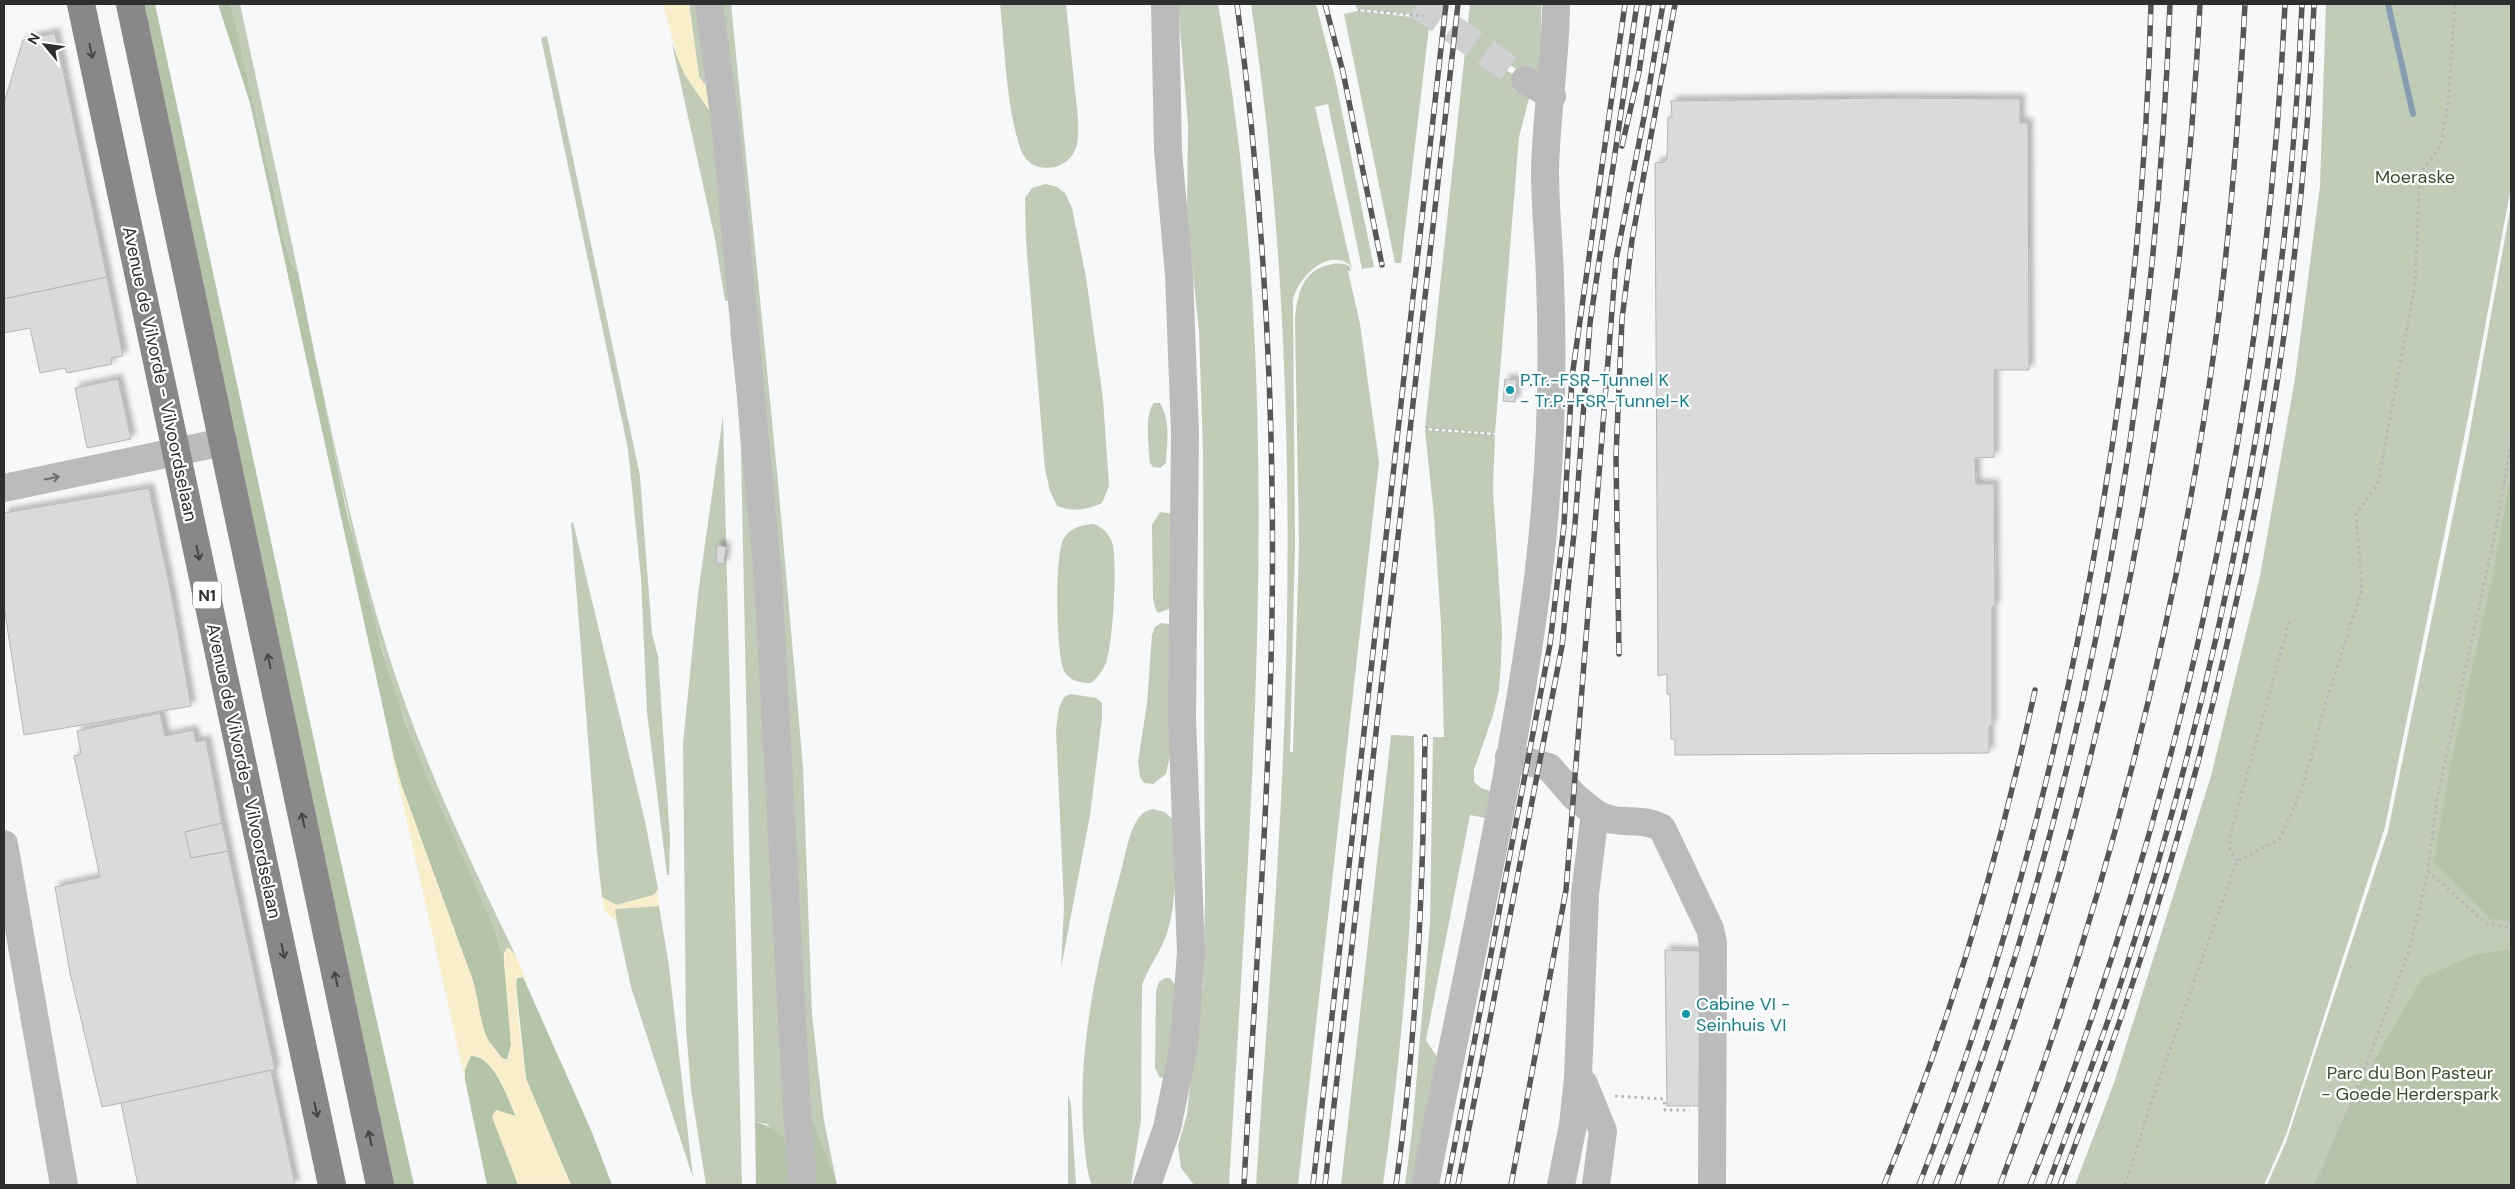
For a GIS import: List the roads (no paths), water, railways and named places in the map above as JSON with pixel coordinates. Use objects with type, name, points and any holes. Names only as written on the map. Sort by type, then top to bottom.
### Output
[{"type":"main road","name":"Avenue de Vilvorde - Vilvoordselaan","points":[[81,4],[332,1185]]},
{"type":"main road","points":[[130,4],[380,1185]]},
{"type":"lane","points":[[709,4],[726,131],[768,578],[796,1112],[803,1185]]},
{"type":"lane","points":[[1147,1185],[1167,1128],[1182,1054],[1191,952],[1182,718],[1185,433],[1179,275],[1168,151],[1165,4]]},
{"type":"lane","points":[[1425,1185],[1509,757],[1538,579],[1548,472],[1551,351],[1545,171],[1556,51],[1556,4]]},
{"type":"lane","points":[[1525,80],[1552,96]]},
{"type":"lane","points":[[4,488],[223,442]]},
{"type":"lane","points":[[1509,757],[1549,768],[1574,796],[1604,819],[1622,822],[1652,822],[1662,828],[1710,930],[1713,943],[1712,1185]]},
{"type":"lane","points":[[1560,1185],[1572,1125],[1578,1078],[1585,894],[1595,813]]},
{"type":"lane","points":[[4,844],[64,1185]]},
{"type":"lane","points":[[1578,1078],[1584,1084],[1603,1131],[1596,1185]]},
{"type":"waterway","points":[[2388,4],[2413,114]]},
{"type":"tunnel","points":[[1417,4],[1525,80]]},
{"type":"railway","points":[[1237,4],[1261,232],[1272,462],[1272,615],[1268,758],[1244,1185]]},
{"type":"railway","points":[[1325,4],[1343,72],[1382,265]]},
{"type":"railway","points":[[1313,1185],[1446,4]]},
{"type":"railway","points":[[1325,1185],[1458,4]]},
{"type":"railway","points":[[1447,1185],[1550,644],[1564,525],[1572,377],[1625,4]]},
{"type":"railway","points":[[1458,1185],[1562,646],[1575,524],[1590,323],[1637,4]]},
{"type":"railway","points":[[1622,146],[1639,72],[1649,4]]},
{"type":"railway","points":[[1511,1185],[1566,890],[1616,260],[1645,112],[1663,4]]},
{"type":"railway","points":[[1619,654],[1616,456],[1622,319],[1632,240],[1675,4]]},
{"type":"railway","points":[[1919,1185],[1970,1045],[2014,901],[2053,754],[2085,605],[2111,454],[2131,303],[2144,153],[2151,4]]},
{"type":"railway","points":[[1935,1185],[1987,1043],[2032,899],[2071,752],[2102,605],[2128,456],[2147,306],[2161,155],[2170,4]]},
{"type":"railway","points":[[1957,1185],[2008,1042],[2053,897],[2092,751],[2125,604],[2152,455],[2173,306],[2189,155],[2200,4]]},
{"type":"railway","points":[[2000,1185],[2072,978],[2132,767],[2158,661],[2200,445],[2216,337],[2234,171],[2245,4]]},
{"type":"railway","points":[[2030,1185],[2083,1043],[2130,899],[2171,753],[2206,605],[2235,456],[2258,306],[2275,155],[2285,4]]},
{"type":"railway","points":[[2048,1185],[2128,961],[2163,845],[2195,727],[2223,608],[2247,488],[2267,368],[2283,247],[2295,126],[2302,4]]},
{"type":"railway","points":[[2060,1185],[2143,953],[2167,874],[2223,661],[2247,553],[2267,444],[2298,224],[2308,114],[2314,4]]},
{"type":"railway","points":[[1884,1185],[1908,1125],[1951,1003],[1989,879],[2035,690]]},
{"type":"railway","points":[[1396,1185],[1409,1073],[1418,961],[1425,737]]},
{"type":"place","name":"P.Tr.-FSR-Tunnel K - Tr.P.-FSR-Tunnel-K","points":[[1510,390]]},
{"type":"place","name":"Cabine VI - Seinhuis VI","points":[[1686,1014]]},
{"type":"park label","name":"Moeraske","points":[[2415,177]]},
{"type":"park label","name":"Parc du Bon Pasteur - Goede Herderspark","points":[[2410,1083]]}]
